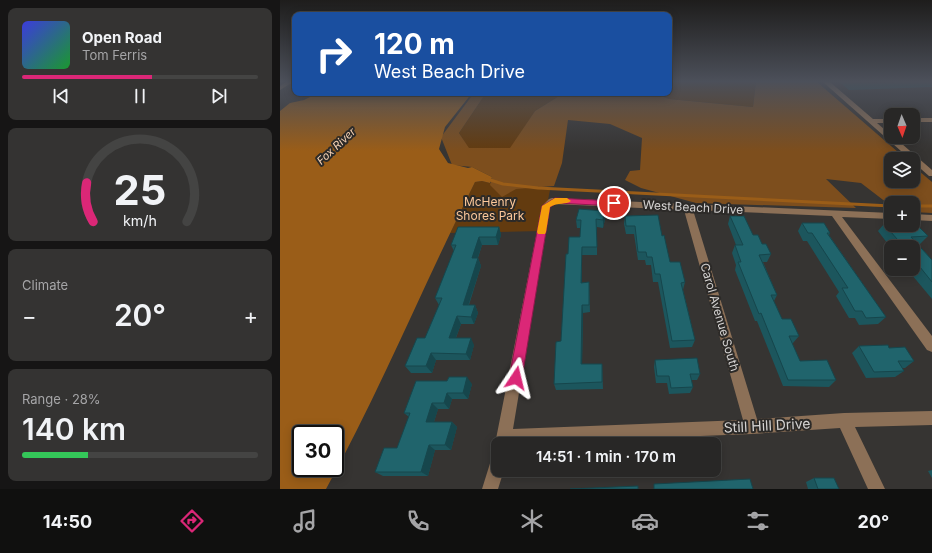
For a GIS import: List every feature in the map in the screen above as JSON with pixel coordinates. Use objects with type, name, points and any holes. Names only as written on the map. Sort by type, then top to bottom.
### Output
[{"type":"street","points":[[852,105],[932,174]]},
{"type":"street","points":[[920,120],[932,120]]},
{"type":"street","points":[[871,121],[884,121]]},
{"type":"street","name":"West Beach Drive","points":[[505,437],[546,206],[555,200],[884,216]]},
{"type":"street","name":"Carol Avenue South","points":[[688,207],[752,427]]},
{"type":"street","points":[[834,213],[932,346]]},
{"type":"street","points":[[920,217],[932,218]]},
{"type":"street","name":"Still Hill Drive","points":[[575,437],[844,420],[932,418]]},
{"type":"street","points":[[844,420],[877,489]]},
{"type":"street","points":[[490,489],[494,477]]},
{"type":"green space","points":[[478,105],[545,105],[535,111],[511,148],[469,149],[459,133]]},
{"type":"green space","points":[[730,105],[753,105],[753,107]]},
{"type":"green space","name":"McHenry Shores Park","points":[[482,181],[499,185],[550,190],[542,231],[450,233],[475,182]]},
{"type":"shaded area","points":[[465,105],[478,105],[459,133],[469,148],[510,148],[535,111],[545,105],[730,105],[753,107],[753,105],[843,105],[884,140],[884,144],[889,144],[898,152],[884,152],[884,188],[920,188],[920,172],[932,182],[932,213],[920,212],[920,196],[884,196],[884,201],[861,183],[826,179],[856,208],[696,203],[641,188],[625,180],[630,171],[640,170],[642,138],[610,124],[568,120],[562,163],[554,186],[516,189],[502,197],[490,185],[492,177],[472,167],[452,165],[441,137]]},
{"type":"water","name":"Fox River","points":[[288,105],[463,105],[445,127],[439,149],[448,163],[468,168],[472,167],[492,177],[490,183],[482,181],[475,182],[384,375],[344,455],[344,425],[292,425],[292,477],[332,477],[326,489],[280,489],[280,111]]},
{"type":"building","points":[[579,209],[604,211],[603,220],[596,219],[597,247],[582,247],[581,283],[589,282],[589,305],[582,305],[581,364],[602,364],[602,382],[554,384],[556,342],[561,341],[566,254],[568,254],[569,237],[580,237],[581,220],[576,220]]},
{"type":"building","points":[[658,215],[662,236],[664,235],[670,262],[680,262],[685,282],[681,283],[695,340],[672,341],[660,274],[655,274],[652,257],[647,257],[646,252],[638,252],[635,226],[626,226],[625,216]]},
{"type":"building","points":[[730,216],[744,216],[753,235],[758,235],[762,244],[766,244],[771,254],[759,255],[777,295],[771,295],[782,319],[791,319],[799,336],[789,336],[800,361],[827,360],[836,380],[788,380],[761,313],[759,314],[738,262],[741,262],[735,245],[743,245]]},
{"type":"building","points":[[802,223],[824,223],[830,233],[827,233],[886,317],[866,318],[862,311],[855,311],[842,288],[848,288],[812,233],[808,233]]},
{"type":"building","points":[[458,227],[499,227],[496,237],[479,237],[472,258],[478,258],[463,305],[475,305],[471,317],[457,316],[449,338],[471,338],[466,354],[431,353],[426,366],[405,366],[417,338],[425,338],[442,298],[435,298],[456,245],[451,245]]},
{"type":"building","points":[[920,228],[928,236],[911,237],[914,240],[898,240],[891,232],[920,232]]},
{"type":"building","points":[[920,247],[932,260],[932,282],[920,267]]},
{"type":"building","points":[[888,345],[889,348],[905,347],[914,361],[898,361],[904,371],[874,372],[859,346]]},
{"type":"building","points":[[697,358],[700,374],[690,374],[693,387],[671,388],[669,376],[657,376],[655,360]]},
{"type":"building","points":[[449,377],[467,377],[463,393],[447,393],[444,403],[432,403],[426,422],[452,422],[445,445],[429,445],[421,472],[375,472],[384,448],[397,448],[410,413],[404,413],[416,381],[447,381]]},
{"type":"building","points":[[814,478],[834,478],[839,489],[818,489]]},
{"type":"building","points":[[750,479],[753,489],[654,489],[654,484]]},
{"type":"building","points":[[638,486],[638,489],[570,489]]},
{"type":"waterway","points":[[487,179],[503,184],[538,188],[884,206]]},
{"type":"waterway","points":[[920,206],[932,206]]},
{"type":"slow traffic","points":[[542,232],[546,206],[555,200],[567,201]]},
{"type":"route","points":[[516,378],[546,206],[555,200],[614,203]]}]
